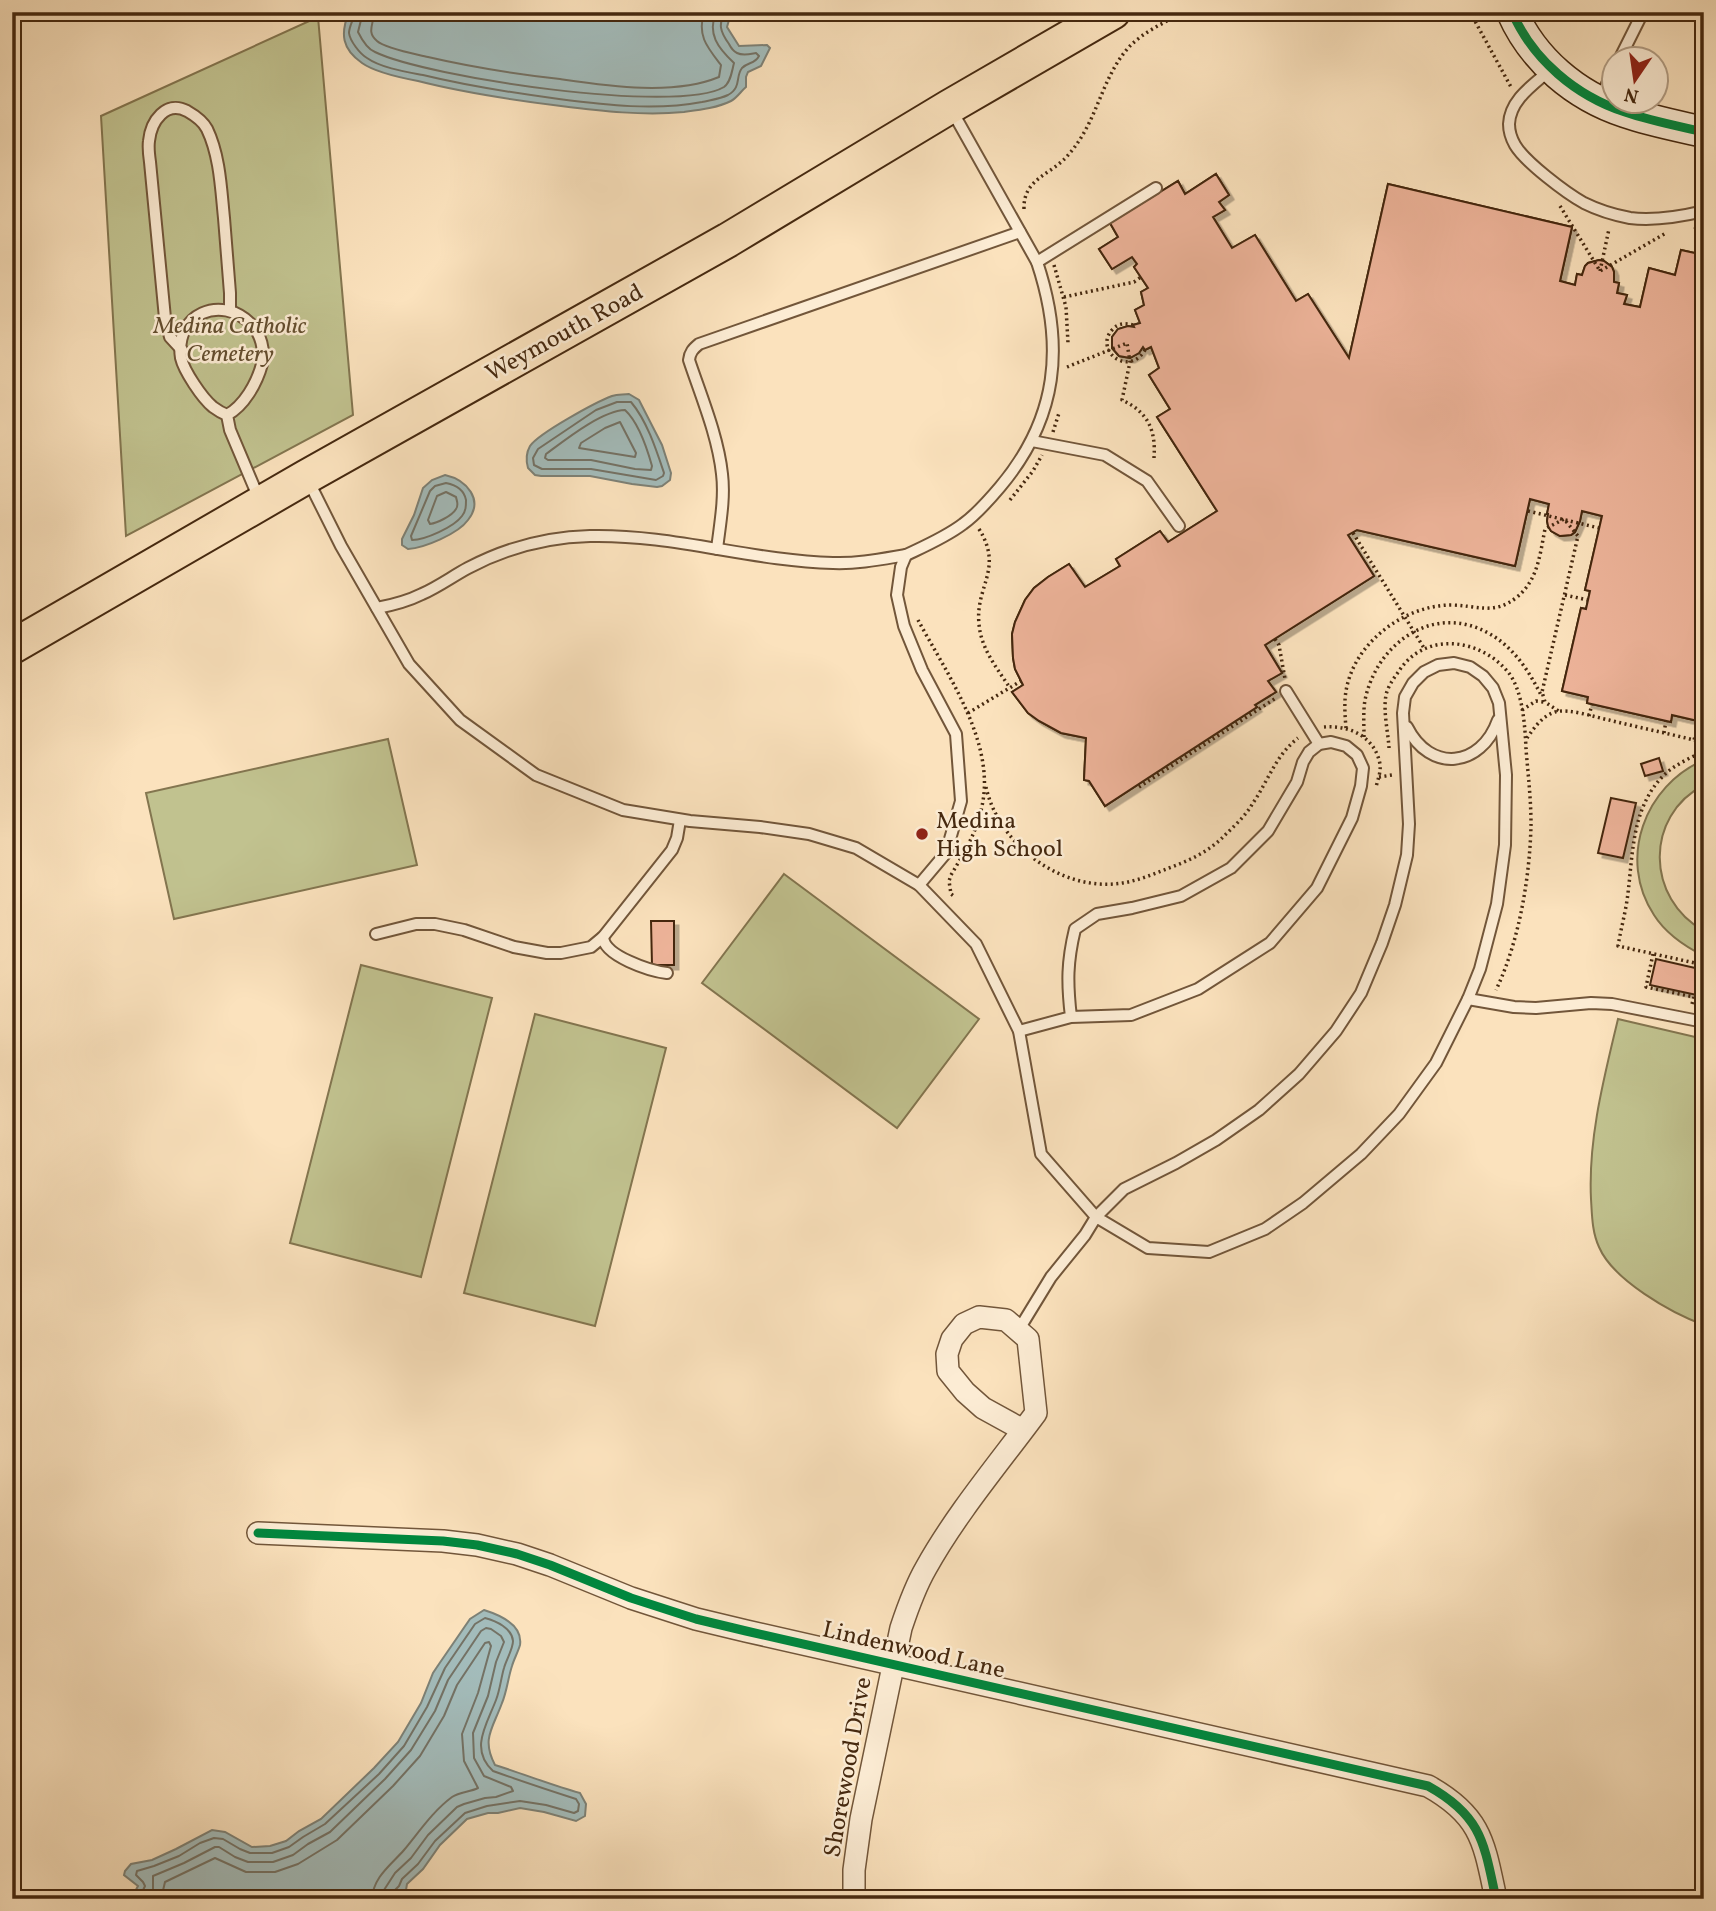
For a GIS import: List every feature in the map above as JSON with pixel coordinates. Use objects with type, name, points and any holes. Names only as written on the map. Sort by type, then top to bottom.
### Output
[{"type":"main road","name":"Weymouth Road","points":[[12,647],[306,477],[728,240],[1114,12]]},
{"type":"street","points":[[1512,12],[1534,49],[1575,88],[1625,113],[1704,132]]},
{"type":"street","points":[[1018,1331],[1006,1321],[979,1317],[964,1324],[952,1339],[947,1354],[948,1371],[965,1392],[983,1408],[1023,1430]]},
{"type":"street","name":"Shorewood Drive","points":[[854,1899],[861,1819],[901,1628],[911,1598],[941,1542],[1036,1413],[1028,1339],[1018,1331]]},
{"type":"street","name":"Lindenwood Lane","points":[[258,1533],[443,1541],[477,1545],[550,1565],[631,1598],[696,1619],[1427,1786],[1464,1811],[1477,1830],[1485,1847],[1496,1899]]},
{"type":"lane","points":[[1626,46],[1643,12]]},
{"type":"lane","points":[[1552,69],[1527,90],[1511,114],[1510,137],[1526,158],[1570,195],[1609,213],[1630,218],[1653,219],[1674,218],[1704,211]]},
{"type":"lane","points":[[377,608],[424,594],[493,556],[554,539],[625,537],[800,561],[834,563],[873,561],[906,555],[962,525],[987,503],[1032,441],[1045,409],[1052,372],[1053,346],[1050,309],[1037,262],[950,107]]},
{"type":"lane","points":[[181,350],[170,337],[165,318],[150,162],[151,131],[160,114],[166,109],[184,109],[195,116],[206,127],[216,155],[222,193],[230,311]]},
{"type":"lane","points":[[1037,262],[1156,188]]},
{"type":"lane","points":[[716,549],[723,499],[722,475],[719,454],[689,360],[694,348],[1020,232]]},
{"type":"lane","points":[[227,415],[236,410],[259,375],[263,358],[262,342],[256,328],[247,320],[230,311],[217,309],[197,315],[188,325],[182,342],[181,359],[194,383],[212,407],[227,415],[230,429],[261,503]]},
{"type":"lane","points":[[1032,441],[1105,455],[1147,481],[1179,526]]},
{"type":"lane","points":[[306,477],[341,546],[409,664],[460,720],[536,775],[623,810],[680,820],[809,834],[856,848],[919,885],[976,944],[1019,1031],[1041,1154],[1096,1217],[1148,1248],[1209,1252],[1265,1230],[1303,1203],[1361,1154],[1399,1114],[1436,1063],[1480,969],[1497,904],[1505,845],[1506,775],[1499,703],[1493,688],[1483,676],[1470,667],[1454,663],[1438,665],[1424,672],[1413,683],[1405,697],[1409,824],[1407,855],[1395,905],[1382,943],[1361,993],[1336,1031],[1299,1074],[1259,1110],[1216,1140],[1124,1189],[1096,1217],[1051,1277],[1018,1331]]},
{"type":"lane","points":[[906,555],[901,567],[897,595],[904,626],[922,670],[956,734],[961,800],[946,853],[919,885]]},
{"type":"lane","points":[[1286,691],[1319,744]]},
{"type":"lane","points":[[1404,713],[1407,728],[1420,746],[1440,757],[1456,758],[1471,754],[1484,746],[1499,719],[1499,703]]},
{"type":"lane","points":[[1019,1031],[1072,1017],[1131,1015],[1198,989],[1270,943],[1317,888],[1352,818],[1363,768],[1357,755],[1346,746],[1331,742],[1319,744],[1303,762],[1297,782],[1268,831],[1231,868],[1181,896],[1097,915],[1075,929],[1069,956],[1068,991],[1072,1017]]},
{"type":"lane","points":[[376,934],[416,923],[435,923],[514,947],[547,953],[591,947],[604,937],[672,850],[680,820]]},
{"type":"lane","points":[[604,937],[603,942],[607,947],[624,958],[646,969],[667,973]]},
{"type":"lane","points":[[1468,999],[1536,1008],[1591,1003],[1612,1004],[1704,1022]]},
{"type":"path","points":[[1470,12],[1511,88],[1506,93]]},
{"type":"path","points":[[1554,200],[1600,271]]},
{"type":"path","points":[[1560,206],[1572,213]]},
{"type":"path","points":[[1686,229],[1704,225]]},
{"type":"path","points":[[1695,226],[1704,248]]},
{"type":"path","points":[[1600,271],[1609,229],[1617,230]]},
{"type":"path","points":[[1600,271],[1668,232],[1655,232]]},
{"type":"path","points":[[1064,297],[1134,282],[1140,277]]},
{"type":"path","points":[[1133,325],[1125,323],[1113,329],[1107,341],[1109,350],[1119,360],[1130,362],[1145,350]]},
{"type":"path","points":[[1067,367],[1127,343],[1130,362],[1122,400],[1149,422],[1154,433],[1154,458]]},
{"type":"path","points":[[1528,511],[1599,527]]},
{"type":"path","points":[[1545,702],[1542,692],[1578,536],[1564,519]]},
{"type":"path","points":[[1346,728],[1346,689],[1354,666],[1386,628],[1404,616],[1429,608],[1450,605],[1492,609],[1507,604],[1530,583],[1537,570],[1545,530],[1564,519]]},
{"type":"path","points":[[979,529],[990,553],[979,607],[979,626],[986,650],[1010,688]]},
{"type":"path","points":[[1353,533],[1424,649]]},
{"type":"path","points":[[1565,595],[1588,600]]},
{"type":"path","points":[[1139,787],[1286,691],[1279,645],[1275,639]]},
{"type":"path","points":[[1390,749],[1385,710],[1387,694],[1402,666],[1412,654],[1442,644],[1457,643],[1485,652],[1510,674],[1522,710],[1531,822],[1522,906],[1494,994]]},
{"type":"path","points":[[968,713],[1021,681]]},
{"type":"path","points":[[1522,710],[1536,701],[1545,702],[1560,712]]},
{"type":"path","points":[[1589,716],[1592,704]]},
{"type":"path","points":[[1526,739],[1544,718],[1554,712],[1560,712],[1704,742]]},
{"type":"path","points":[[1664,733],[1667,721]]},
{"type":"path","points":[[1694,740],[1704,721]]},
{"type":"path","points":[[984,778],[994,809],[1004,827],[1022,848],[1056,872],[1082,881],[1112,884],[1141,879],[1180,864],[1199,855],[1220,839],[1241,820],[1252,805],[1286,748],[1310,730],[1329,726],[1346,728],[1361,734],[1370,743],[1380,765],[1374,796]]},
{"type":"path","points":[[1704,751],[1662,776],[1640,812],[1618,946],[1704,965]]},
{"type":"path","points":[[1379,778],[1392,775],[1391,762]]},
{"type":"path","points":[[1653,954],[1646,987],[1693,997],[1692,1004],[1704,1006]]},
{"type":"green space","name":"Medina Catholic Cemetery","points":[[318,17],[353,415],[126,536],[101,116]]},
{"type":"green space","points":[[388,739],[417,865],[174,919],[146,793]]},
{"type":"green space","points":[[1704,760],[1704,785],[1684,799],[1671,816],[1662,836],[1660,858],[1663,879],[1671,899],[1685,917],[1704,931],[1704,956],[1676,939],[1654,915],[1643,893],[1638,871],[1638,848],[1652,805],[1666,787],[1683,772]]},
{"type":"green space","points":[[784,874],[979,1019],[897,1128],[702,983]]},
{"type":"green space","points":[[361,965],[492,998],[421,1277],[290,1243]]},
{"type":"green space","points":[[535,1014],[666,1048],[595,1326],[464,1293]]},
{"type":"green space","points":[[1618,1019],[1704,1039],[1704,1325],[1660,1304],[1630,1283],[1606,1259],[1595,1235],[1591,1199],[1592,1153],[1598,1108]]},
{"type":"water","points":[[349,12],[768,12],[762,19],[735,17],[729,20],[727,27],[739,46],[767,45],[770,48],[761,66],[748,72],[746,87],[726,103],[684,112],[607,111],[471,93],[374,70],[355,58],[347,47],[344,27]]},
{"type":"water","points":[[629,394],[639,400],[662,445],[671,473],[670,480],[662,486],[632,484],[590,476],[541,476],[535,475],[528,468],[529,449],[535,440],[604,399]]},
{"type":"water","points":[[445,475],[460,481],[471,492],[474,498],[473,513],[449,535],[408,549],[402,545],[402,539],[423,488],[432,480]]},
{"type":"water","points":[[484,1610],[509,1622],[520,1638],[504,1698],[490,1734],[489,1748],[495,1765],[580,1793],[586,1804],[585,1816],[576,1821],[520,1808],[467,1819],[440,1845],[396,1899],[131,1899],[138,1886],[124,1875],[131,1864],[152,1860],[212,1830],[225,1832],[252,1847],[270,1846],[286,1841],[321,1819],[398,1742],[421,1703],[433,1673],[470,1619]]},
{"type":"building","points":[[1216,174],[1229,195],[1219,202],[1225,210],[1213,217],[1232,248],[1255,235],[1296,301],[1308,294],[1349,358],[1388,184],[1572,227],[1560,281],[1575,285],[1577,274],[1582,275],[1588,263],[1604,261],[1612,267],[1614,282],[1619,283],[1617,293],[1627,295],[1624,304],[1640,307],[1649,268],[1675,275],[1681,250],[1704,255],[1704,696],[1698,721],[1672,715],[1671,722],[1587,703],[1588,697],[1562,691],[1581,608],[1586,609],[1590,591],[1585,590],[1602,516],[1582,511],[1575,532],[1560,536],[1548,526],[1549,504],[1530,499],[1515,566],[1357,530],[1348,535],[1374,576],[1265,645],[1282,673],[1268,681],[1276,692],[1105,806],[1089,781],[1084,780],[1086,738],[1061,733],[1039,721],[1028,713],[1012,692],[1023,685],[1015,669],[1012,634],[1025,600],[1034,588],[1069,564],[1085,587],[1120,566],[1116,559],[1160,531],[1168,542],[1217,511],[1157,417],[1170,409],[1149,375],[1159,368],[1151,347],[1145,350],[1143,347],[1130,358],[1119,356],[1112,348],[1112,337],[1118,329],[1134,327],[1133,325],[1140,323],[1135,310],[1144,305],[1141,292],[1148,288],[1134,267],[1137,264],[1132,257],[1112,269],[1099,249],[1118,237],[1110,223],[1178,181],[1185,194]],"holes":[[[1422,332],[1488,347],[1486,355],[1538,367],[1532,396],[1413,369]]]},
{"type":"building","points":[[1216,174],[1229,195],[1219,202],[1225,210],[1213,217],[1232,248],[1255,235],[1296,301],[1308,294],[1349,358],[1388,184],[1572,227],[1560,281],[1575,285],[1577,274],[1582,275],[1588,263],[1604,261],[1612,267],[1614,282],[1619,283],[1617,293],[1627,295],[1624,304],[1640,307],[1649,268],[1675,275],[1681,250],[1704,255],[1704,696],[1698,721],[1672,715],[1671,722],[1587,703],[1588,697],[1562,691],[1581,608],[1586,609],[1590,591],[1585,590],[1602,516],[1582,511],[1575,532],[1560,536],[1548,526],[1549,504],[1530,499],[1515,566],[1357,530],[1348,535],[1374,576],[1265,645],[1282,673],[1268,681],[1276,692],[1105,806],[1089,781],[1084,780],[1086,738],[1061,733],[1039,721],[1028,713],[1012,692],[1023,685],[1015,669],[1012,634],[1025,600],[1034,588],[1069,564],[1085,587],[1120,566],[1116,559],[1160,531],[1168,542],[1217,511],[1157,417],[1170,409],[1149,375],[1159,368],[1151,347],[1145,350],[1143,347],[1130,358],[1119,356],[1112,348],[1112,337],[1118,329],[1134,327],[1133,325],[1140,323],[1135,310],[1144,305],[1141,292],[1148,288],[1134,267],[1137,264],[1132,257],[1112,269],[1099,249],[1118,237],[1110,223],[1178,181],[1185,194]]},
{"type":"building","points":[[1659,758],[1663,771],[1645,776],[1641,764]]},
{"type":"building","points":[[1611,798],[1636,803],[1623,858],[1598,853]]},
{"type":"building","points":[[651,921],[674,921],[674,965],[652,965]]},
{"type":"building","points":[[1656,959],[1704,970],[1704,1001],[1696,1000],[1697,995],[1650,985]]},
{"type":"cycle path","points":[[1512,12],[1544,61],[1573,86],[1607,105],[1635,115],[1704,132]]},
{"type":"cycle path","points":[[258,1533],[443,1541],[477,1545],[550,1565],[631,1598],[696,1619],[1428,1786],[1460,1808],[1478,1833],[1496,1899]]},
{"type":"place","name":"Medina High School","points":[[922,834]]}]
